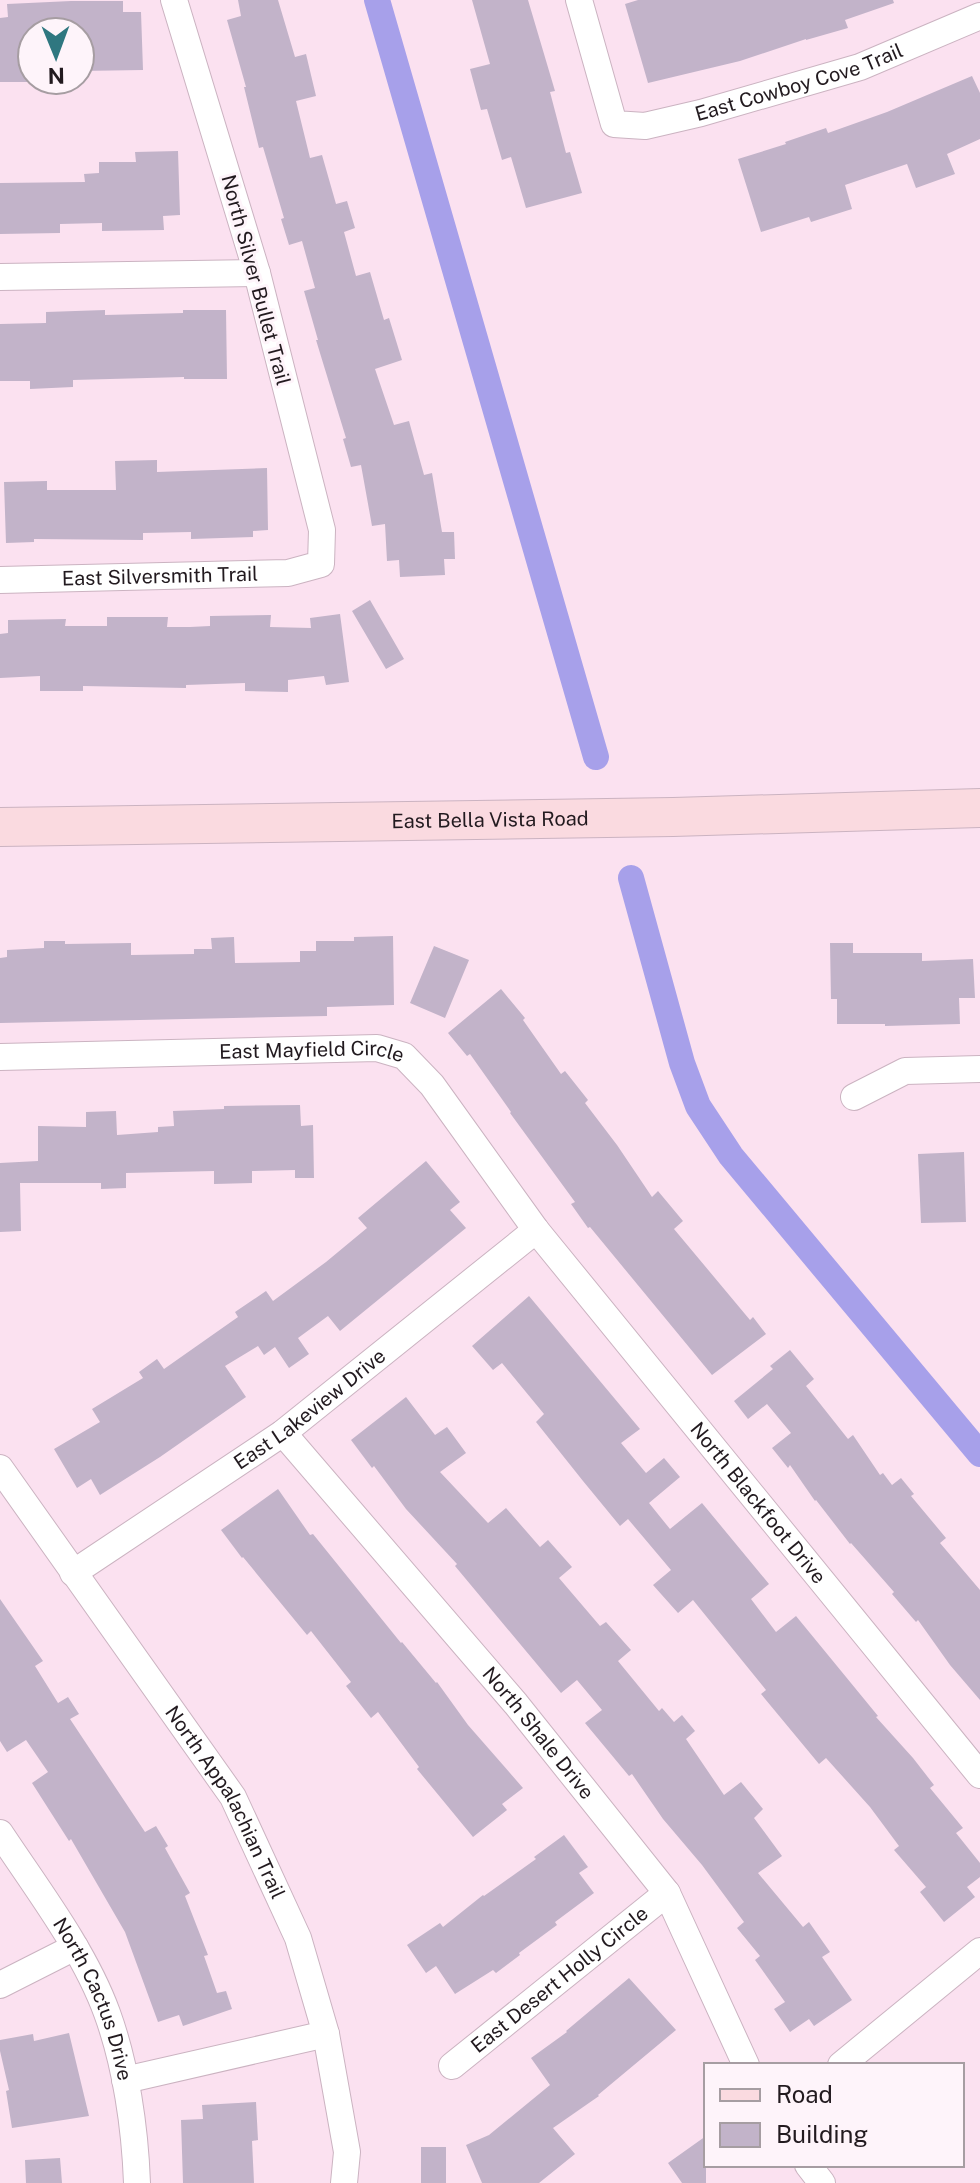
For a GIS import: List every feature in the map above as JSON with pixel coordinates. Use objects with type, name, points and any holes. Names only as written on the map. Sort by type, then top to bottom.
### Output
[{"type":"street","name":"North Silver Bullet Trail","points":[[174,0],[257,273],[322,530],[321,564]]},
{"type":"street","name":"East Cowboy Cove Trail","points":[[579,0],[614,124],[645,126],[860,67],[980,16]]},
{"type":"street","points":[[0,277],[257,273]]},
{"type":"street","name":"East Silversmith Trail","points":[[0,580],[288,573],[321,564]]},
{"type":"street","name":"East Bella Vista Road","points":[[0,827],[673,817],[980,808]]},
{"type":"street","name":"East Mayfield Circle","points":[[0,1057],[377,1048],[404,1056],[432,1085],[536,1230]]},
{"type":"street","points":[[854,1097],[905,1071],[980,1069]]},
{"type":"street","name":"East Lakeview Drive","points":[[73,1573],[283,1433],[536,1230]]},
{"type":"street","name":"North Blackfoot Drive","points":[[536,1230],[980,1775]]},
{"type":"street","name":"North Shale Drive","points":[[283,1433],[516,1704],[667,1893],[745,2063]]},
{"type":"street","name":"North Appalachian Trail","points":[[0,1468],[233,1797],[298,1938],[326,2034],[347,2152],[344,2183]]},
{"type":"street","name":"North Cactus Drive","points":[[0,1833],[75,1947],[107,2013],[125,2080],[137,2183]]},
{"type":"street","name":"East Desert Holly Circle","points":[[452,2066],[667,1893]]},
{"type":"street","points":[[0,1985],[75,1947]]},
{"type":"street","points":[[843,2063],[980,1951]]},
{"type":"street","points":[[125,2080],[326,2034]]},
{"type":"street","points":[[810,2167],[822,2183]]},
{"type":"building","points":[[238,0],[278,0],[295,57],[306,54],[316,96],[296,101],[310,158],[322,155],[336,204],[347,201],[355,228],[344,232],[356,276],[370,272],[384,320],[389,318],[402,360],[375,369],[394,425],[409,421],[424,475],[432,473],[442,532],[454,532],[455,559],[444,559],[445,575],[400,577],[399,560],[387,561],[385,524],[372,526],[361,465],[351,467],[343,439],[346,438],[316,340],[304,291],[315,288],[302,241],[289,245],[263,147],[259,148],[227,20],[241,16]]},
{"type":"building","points":[[472,0],[528,0],[555,91],[550,92],[566,153],[570,152],[582,193],[526,208],[511,157],[502,160],[487,109],[481,110],[470,69],[490,64]]},
{"type":"building","points":[[638,0],[893,0],[894,3],[845,20],[848,28],[740,61],[648,83],[625,4]]},
{"type":"building","points":[[123,1],[123,12],[141,12],[143,70],[96,71],[96,16],[16,16],[16,82],[0,82],[0,18],[8,17],[7,4]]},
{"type":"building","points":[[972,76],[980,93],[980,139],[947,154],[955,174],[916,188],[907,164],[845,185],[852,209],[811,222],[809,217],[761,232],[738,159],[826,128],[828,133]]},
{"type":"building","points":[[178,151],[180,215],[163,216],[164,230],[102,231],[102,223],[60,224],[60,233],[0,234],[0,183],[85,182],[84,174],[99,173],[99,162],[136,162],[135,152]]},
{"type":"building","points":[[105,310],[105,315],[226,310],[227,379],[73,380],[73,387],[30,389],[30,381],[0,381],[0,324],[46,323],[46,312]]},
{"type":"building","points":[[157,460],[157,472],[267,468],[268,530],[253,531],[253,537],[191,539],[191,532],[143,533],[143,540],[34,539],[34,542],[6,543],[4,482],[47,481],[47,490],[116,490],[115,461]]},
{"type":"building","points":[[370,600],[404,659],[386,669],[352,611]]},
{"type":"building","points":[[340,614],[349,682],[326,685],[324,676],[288,680],[288,692],[245,691],[245,683],[186,685],[186,688],[83,686],[83,691],[40,691],[40,676],[0,678],[0,634],[8,633],[8,620],[66,619],[65,626],[107,626],[107,617],[168,617],[167,627],[190,627],[210,626],[210,616],[271,615],[270,627],[311,628],[310,618]]},
{"type":"building","points":[[393,936],[394,1005],[327,1007],[327,1016],[0,1023],[0,958],[7,957],[7,950],[44,948],[44,941],[65,941],[65,944],[131,943],[131,955],[194,954],[194,949],[212,949],[211,938],[234,937],[235,963],[300,962],[300,951],[316,951],[316,941],[354,941],[354,937]]},
{"type":"building","points":[[830,943],[853,943],[853,953],[922,953],[922,961],[973,959],[975,998],[959,998],[960,1024],[837,1024],[837,999],[831,999]]},
{"type":"building","points":[[434,946],[469,960],[445,1018],[410,1003]]},
{"type":"building","points":[[501,989],[525,1018],[523,1020],[561,1074],[565,1071],[588,1100],[585,1103],[652,1197],[658,1191],[683,1221],[674,1229],[750,1320],[753,1317],[766,1334],[712,1375],[588,1228],[571,1204],[575,1202],[470,1054],[467,1056],[448,1033]]},
{"type":"building","points":[[300,1105],[301,1126],[313,1125],[314,1178],[295,1178],[295,1170],[252,1171],[252,1183],[214,1184],[214,1171],[126,1173],[126,1188],[101,1189],[101,1183],[20,1183],[21,1231],[0,1232],[0,1163],[38,1161],[38,1126],[86,1127],[86,1112],[116,1111],[117,1135],[158,1132],[158,1127],[174,1126],[173,1111],[224,1109],[224,1106]]},
{"type":"building","points":[[964,1152],[966,1222],[921,1223],[918,1154]]},
{"type":"building","points":[[426,1161],[460,1202],[450,1210],[466,1228],[340,1331],[328,1316],[298,1338],[309,1354],[289,1368],[275,1347],[264,1355],[258,1346],[225,1366],[246,1397],[160,1457],[100,1495],[91,1479],[77,1488],[54,1449],[100,1422],[92,1409],[143,1378],[139,1372],[157,1359],[164,1369],[238,1317],[235,1312],[266,1291],[273,1301],[326,1262],[367,1228],[358,1218]]},
{"type":"building","points":[[529,1296],[640,1429],[621,1443],[646,1473],[664,1458],[680,1477],[649,1503],[670,1529],[702,1503],[769,1584],[751,1599],[776,1632],[796,1616],[876,1717],[913,1758],[934,1785],[930,1788],[963,1828],[956,1833],[980,1863],[980,1877],[967,1887],[975,1897],[944,1922],[920,1892],[926,1887],[894,1850],[899,1846],[870,1807],[826,1758],[819,1764],[761,1694],[766,1690],[693,1600],[678,1613],[653,1585],[671,1570],[628,1519],[620,1526],[583,1481],[536,1422],[544,1414],[502,1363],[493,1370],[472,1346]]},
{"type":"building","points":[[790,1350],[814,1379],[806,1386],[848,1439],[853,1435],[880,1475],[883,1473],[892,1485],[901,1478],[914,1494],[911,1496],[946,1538],[940,1543],[980,1590],[980,1700],[918,1620],[916,1622],[892,1594],[894,1592],[850,1544],[790,1465],[788,1468],[772,1448],[791,1433],[767,1404],[748,1419],[734,1401],[773,1369],[770,1366]]},
{"type":"building","points":[[406,1397],[435,1435],[447,1427],[466,1453],[440,1472],[488,1523],[506,1508],[540,1547],[548,1540],[572,1567],[559,1578],[600,1626],[606,1622],[631,1650],[618,1661],[659,1711],[662,1708],[674,1722],[682,1715],[695,1731],[686,1739],[724,1795],[741,1782],[763,1809],[754,1818],[782,1856],[758,1873],[803,1927],[809,1922],[830,1952],[822,1957],[852,2000],[814,2026],[809,2019],[790,2032],[774,2009],[785,2002],[755,1960],[760,1956],[737,1928],[744,1922],[663,1819],[632,1774],[629,1776],[585,1723],[602,1710],[577,1680],[561,1693],[351,1440]]},
{"type":"building","points":[[278,1489],[310,1535],[313,1534],[523,1788],[502,1804],[507,1810],[473,1837],[417,1769],[419,1767],[378,1712],[371,1718],[346,1686],[351,1682],[311,1631],[307,1635],[221,1530]]},
{"type":"building","points":[[0,1599],[43,1661],[35,1666],[58,1703],[68,1697],[79,1714],[70,1719],[145,1832],[156,1826],[168,1846],[165,1848],[190,1893],[185,1896],[208,1955],[204,1956],[217,1993],[226,1991],[232,2009],[183,2026],[179,2015],[158,2022],[125,1932],[71,1839],[69,1841],[32,1783],[48,1772],[26,1740],[7,1752],[0,1741]]},
{"type":"building","points":[[564,1835],[588,1867],[579,1873],[594,1893],[496,1973],[493,1970],[455,1994],[436,1966],[426,1973],[407,1945],[440,1923],[443,1927]]},
{"type":"building","points":[[629,1978],[676,2030],[599,2096],[553,2128],[575,2154],[539,2183],[482,2183],[466,2145],[489,2135],[550,2085],[531,2058],[567,2032]]},
{"type":"building","points":[[69,2033],[89,2116],[12,2128],[0,2040],[33,2034],[34,2041]]},
{"type":"building","points":[[256,2102],[258,2140],[252,2141],[254,2183],[183,2183],[181,2120],[203,2119],[202,2105]]},
{"type":"building","points":[[704,2137],[706,2183],[682,2183],[668,2163]]},
{"type":"building","points":[[421,2147],[446,2147],[446,2183],[421,2183]]},
{"type":"building","points":[[60,2158],[62,2183],[26,2183],[25,2160]]},
{"type":"waterway","points":[[377,0],[596,757]]},
{"type":"waterway","points":[[631,878],[682,1063],[698,1106],[731,1156],[980,1454]]}]
